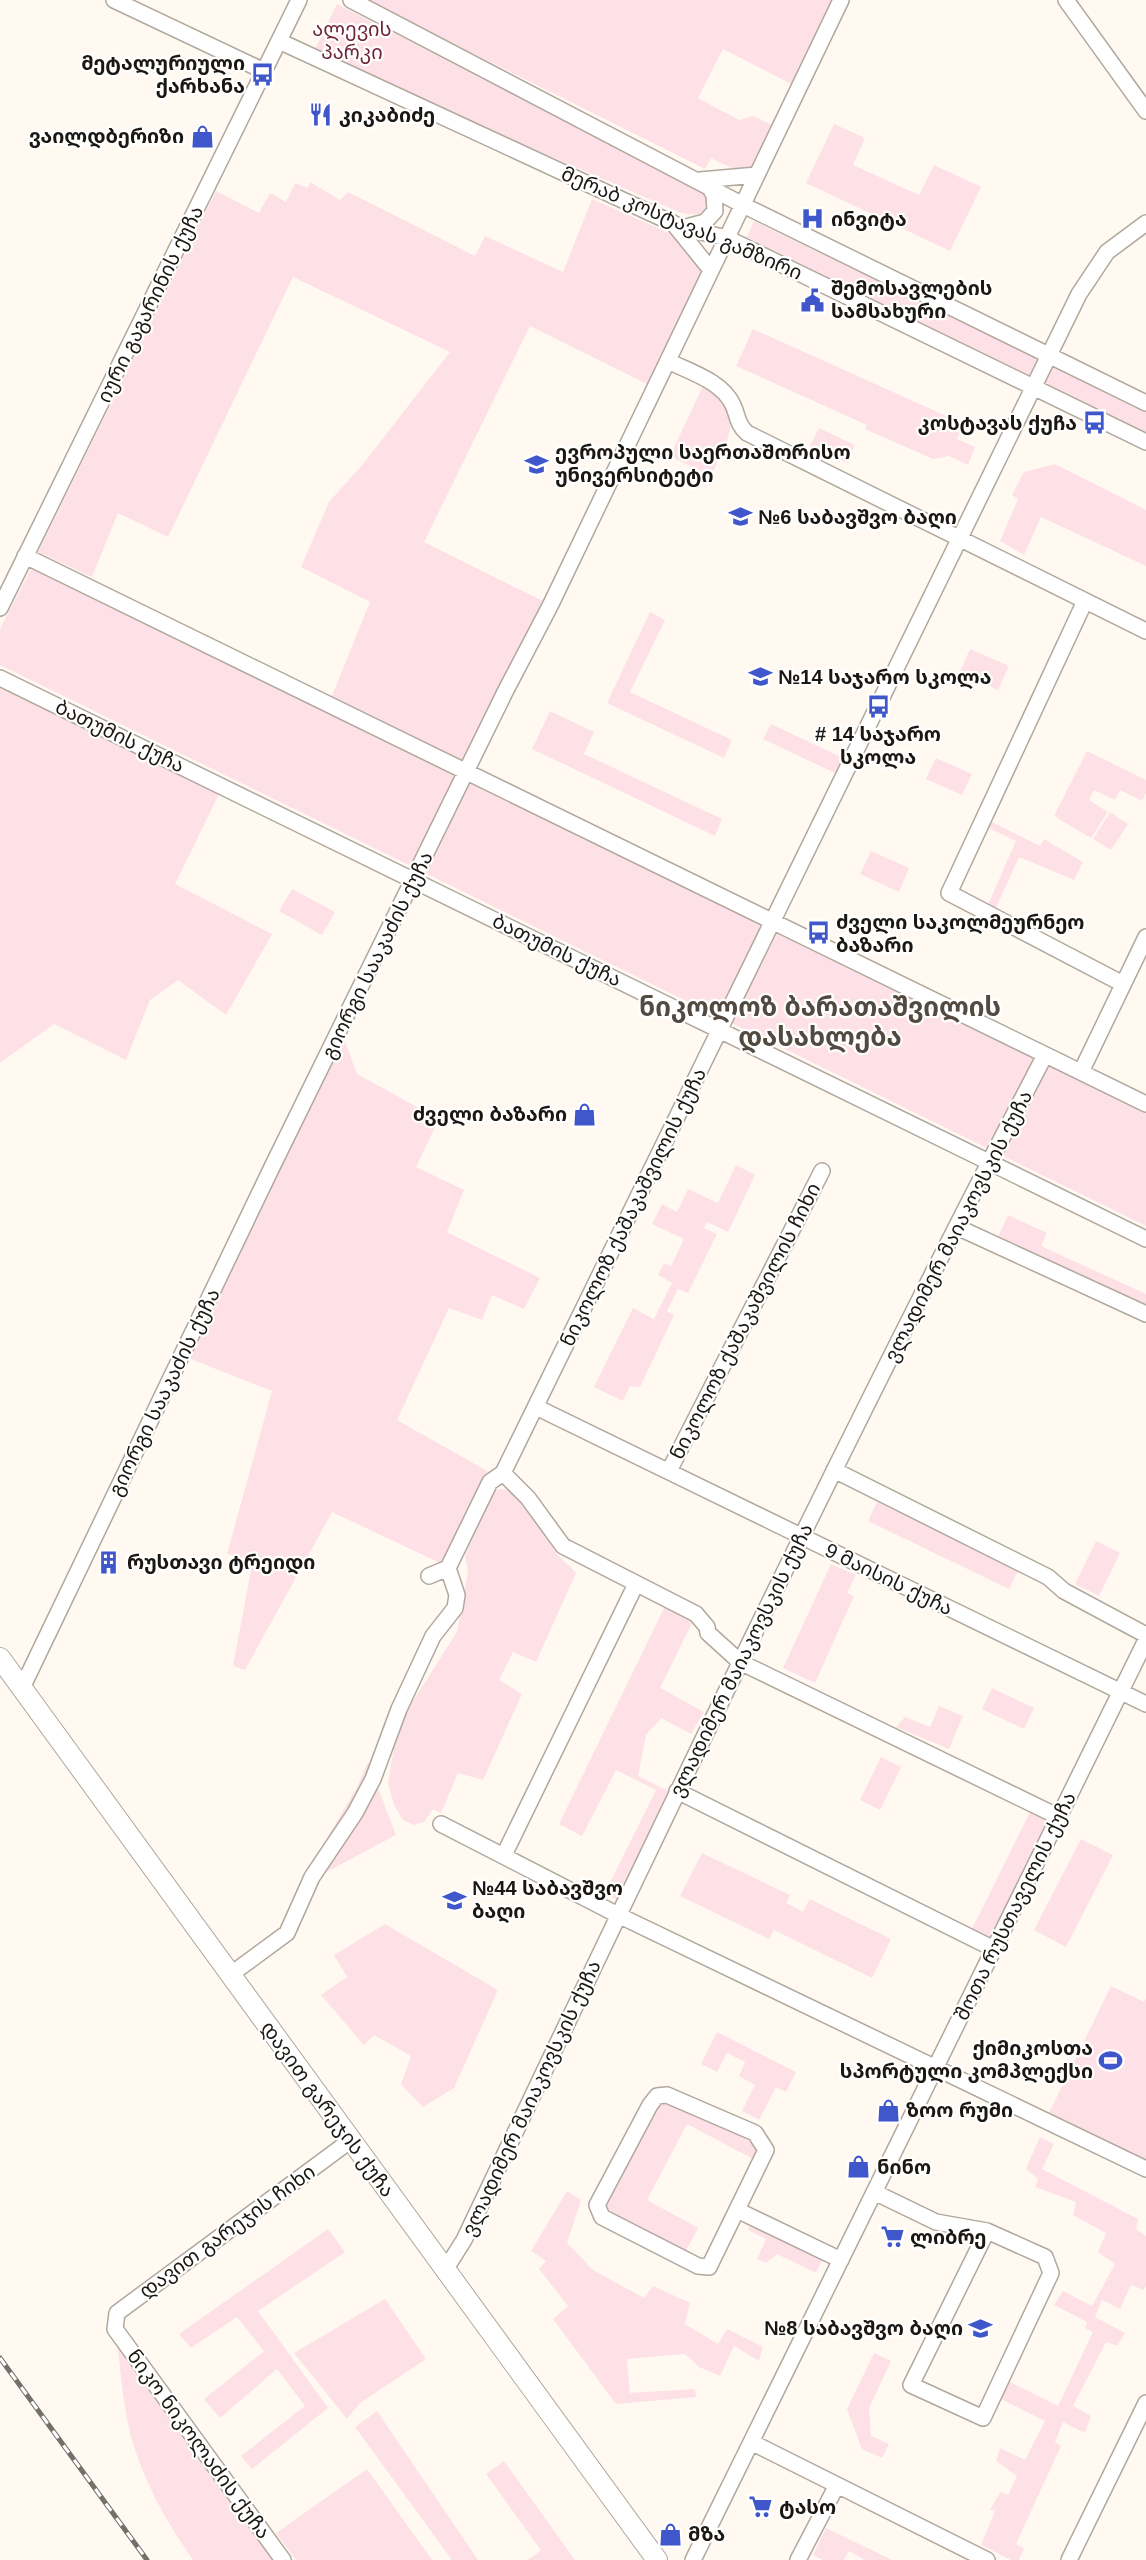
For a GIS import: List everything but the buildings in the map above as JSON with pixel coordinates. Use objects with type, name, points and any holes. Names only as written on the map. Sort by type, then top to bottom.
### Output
[{"type":"main road","name":"დავით გარეჯის ქუჩა","points":[[0,1658],[657,2560]]},
{"type":"street","name":"იური გაგარინის ქუჩა","points":[[0,608],[299,0]]},
{"type":"street","name":"მერაბ კოსტავას გამზირი","points":[[351,0],[704,182],[743,205],[1146,403]]},
{"type":"street","name":"გიორგი სააკაძის ქუჩა","points":[[22,1688],[466,772],[550,606],[841,0]]},
{"type":"street","points":[[1066,0],[1146,111]]},
{"type":"street","points":[[112,1],[264,71]]},
{"type":"street","name":"მერაბ კოსტავას გამზირი","points":[[279,41],[678,225],[727,238],[1146,442]]},
{"type":"street","points":[[711,270],[678,225],[712,218],[716,204],[704,182],[757,175]]},
{"type":"street","name":"ნიკოლოზ ქაშაკაშვილის ქუჩა","points":[[448,1568],[490,1482],[504,1473],[718,1029],[1079,294],[1107,252],[1146,223]]},
{"type":"street","points":[[668,361],[722,389],[733,404],[739,426],[747,433],[1146,631]]},
{"type":"street","points":[[25,556],[1146,1104]]},
{"type":"street","points":[[1085,601],[949,893],[1123,984]]},
{"type":"street","name":"ბათუმის ქუჩა","points":[[0,678],[1146,1239]]},
{"type":"street","points":[[1081,1072],[1146,937]]},
{"type":"street","name":"ვლადიმერ მაიაკოვსკის ქუჩა","points":[[445,2270],[464,2240],[676,1791],[801,1536],[1045,1055]]},
{"type":"street","name":"ნიკოლოზ ქაშაკაშვილის ჩიხი","points":[[669,1472],[822,1171]]},
{"type":"street","points":[[957,1227],[1146,1314]]},
{"type":"street","name":"9 მაისის ქუჩა","points":[[536,1407],[1146,1704]]},
{"type":"street","points":[[834,1470],[1048,1577],[1064,1591],[1146,1635]]},
{"type":"street","points":[[504,1473],[528,1498],[563,1546],[696,1614],[707,1627],[708,1634],[740,1662],[1059,1817]]},
{"type":"street","points":[[231,1975],[287,1933],[312,1877],[355,1813],[373,1779],[399,1709],[433,1636],[455,1608],[457,1594],[448,1568],[429,1576]]},
{"type":"street","points":[[504,1855],[636,1584]]},
{"type":"street","name":"შოთა რუსთაველის ქუჩა","points":[[693,2560],[1146,1640]]},
{"type":"street","points":[[676,1791],[994,1948]]},
{"type":"street","points":[[441,1824],[618,1915],[1146,2169]]},
{"type":"street","points":[[667,2095],[755,2133],[764,2144],[766,2150],[736,2210],[709,2266],[698,2266],[602,2217],[597,2205],[650,2105],[657,2096],[667,2095]]},
{"type":"street","name":"დავით გარეჯის ჩიხი","points":[[114,2329],[117,2313],[351,2140]]},
{"type":"street","points":[[874,2192],[936,2222],[987,2231],[1045,2257],[1051,2273],[983,2418],[911,2385],[987,2231]]},
{"type":"street","points":[[736,2210],[841,2260]]},
{"type":"street","name":"ნიკო ნიკოლაძის ქუჩა","points":[[114,2329],[283,2560]]},
{"type":"street","points":[[1070,2560],[1146,2403]]},
{"type":"street","points":[[751,2442],[987,2560]]},
{"type":"street","points":[[798,2560],[837,2485]]},
{"type":"green space","points":[[366,0],[834,0],[795,86],[723,49],[698,98],[739,120],[753,116],[774,126],[752,178],[711,158],[705,169]]},
{"type":"green space","name":"ალევის პარკი","points":[[337,4],[704,190],[708,198],[708,208],[700,214],[681,213],[313,53]]},
{"type":"green space","points":[[834,124],[865,138],[853,165],[919,195],[934,165],[981,187],[950,251],[806,183]]},
{"type":"green space","points":[[310,182],[340,200],[348,192],[475,256],[485,236],[563,272],[592,199],[676,236],[684,250],[707,263],[651,386],[530,326],[424,542],[545,602],[461,764],[331,698],[370,602],[301,567],[329,502],[363,464],[450,352],[293,277],[168,537],[118,513],[92,577],[38,552],[216,191],[259,213],[270,193],[286,202],[295,183],[308,188]]},
{"type":"green space","points":[[754,221],[1146,412],[1146,435],[747,237]]},
{"type":"green space","points":[[753,329],[964,424],[957,439],[975,447],[968,465],[949,456],[933,459],[865,429],[867,425],[736,366]]},
{"type":"green space","points":[[704,384],[718,394],[726,404],[730,415],[728,438],[711,476],[670,456]]},
{"type":"green space","points":[[819,428],[855,445],[847,463],[810,446]]},
{"type":"green space","points":[[1055,464],[1146,510],[1146,566],[1041,517],[1024,555],[1000,541],[1018,499],[1012,495],[1024,472]]},
{"type":"green space","points":[[31,569],[1146,1111],[1146,1226],[0,665],[0,629]]},
{"type":"green space","points":[[650,612],[665,620],[630,692],[732,740],[724,758],[607,703]]},
{"type":"green space","points":[[970,649],[1009,666],[998,690],[960,672]]},
{"type":"green space","points":[[0,688],[221,790],[175,884],[272,934],[226,1015],[178,980],[150,1000],[126,1060],[54,1024],[0,1063]]},
{"type":"green space","points":[[550,711],[594,732],[584,754],[722,819],[715,836],[532,749]]},
{"type":"green space","points":[[771,724],[843,758],[835,773],[763,739]]},
{"type":"green space","points":[[1087,751],[1146,780],[1146,793],[1142,801],[1120,790],[1115,800],[1094,790],[1089,800],[1108,812],[1091,838],[1054,816]]},
{"type":"green space","points":[[936,758],[972,774],[962,795],[926,779]]},
{"type":"green space","points":[[1110,812],[1128,824],[1111,850],[1093,839]]},
{"type":"green space","points":[[992,822],[1040,846],[1044,839],[1083,862],[1074,880],[1019,857],[995,910],[987,907],[1016,841],[989,828]]},
{"type":"green space","points":[[871,851],[909,868],[899,892],[860,874]]},
{"type":"green space","points":[[292,889],[335,912],[322,935],[279,911]]},
{"type":"green space","points":[[344,1039],[357,1074],[439,1119],[416,1167],[464,1190],[447,1232],[540,1278],[524,1309],[492,1295],[482,1320],[449,1308],[397,1420],[487,1471],[442,1564],[332,1512],[245,1670],[233,1666],[253,1560],[227,1554],[272,1391],[188,1358]]},
{"type":"green space","points":[[736,1165],[755,1175],[728,1232],[707,1222],[704,1228],[717,1234],[688,1293],[678,1289],[667,1311],[674,1315],[640,1387],[630,1386],[623,1401],[594,1387],[633,1308],[654,1319],[672,1283],[658,1275],[664,1263],[671,1266],[684,1239],[652,1224],[662,1204],[677,1212],[688,1189],[718,1203]]},
{"type":"green space","points":[[1008,1215],[1047,1233],[1041,1246],[1146,1294],[1146,1308],[997,1239]]},
{"type":"green space","points":[[499,1489],[513,1490],[558,1555],[576,1573],[536,1662],[513,1652],[499,1680],[522,1694],[483,1780],[458,1773],[441,1813],[433,1809],[424,1822],[414,1825],[403,1820],[394,1805],[388,1783],[401,1720],[457,1632],[468,1571],[465,1556],[490,1494]]},
{"type":"green space","points":[[877,1502],[1018,1571],[1009,1589],[868,1521]]},
{"type":"green space","points":[[1096,1541],[1120,1553],[1099,1596],[1075,1584]]},
{"type":"green space","points":[[831,1564],[856,1575],[847,1593],[854,1596],[815,1683],[783,1668]]},
{"type":"green space","points":[[666,1604],[693,1621],[660,1688],[704,1712],[691,1734],[661,1718],[646,1735],[638,1776],[668,1791],[618,1900],[605,1893],[656,1790],[616,1770],[582,1836],[559,1824]]},
{"type":"green space","points":[[992,1688],[1034,1708],[1024,1729],[982,1709]]},
{"type":"green space","points":[[939,1706],[963,1716],[949,1749],[896,1727],[905,1717],[930,1727]]},
{"type":"green space","points":[[881,1757],[901,1767],[880,1810],[860,1800]]},
{"type":"green space","points":[[368,1762],[396,1835],[298,1887],[356,1789]]},
{"type":"green space","points":[[1031,1810],[1049,1819],[990,1938],[972,1929]]},
{"type":"green space","points":[[1081,1839],[1113,1855],[1066,1947],[1034,1930]]},
{"type":"green space","points":[[702,1853],[790,1895],[786,1903],[803,1912],[810,1899],[891,1939],[872,1978],[774,1930],[769,1939],[680,1896]]},
{"type":"green space","points":[[385,1924],[498,1990],[454,2088],[423,2107],[401,2084],[411,2056],[374,2035],[364,2045],[321,1995],[347,1977],[334,1955]]},
{"type":"green space","name":"ქიმიკოსთა სპორტული კომპლექსი","points":[[1111,1986],[1144,2002],[1146,1999],[1146,2163],[1047,2117]]},
{"type":"green space","points":[[717,2032],[796,2072],[786,2092],[776,2087],[759,2120],[742,2111],[755,2085],[739,2076],[745,2062],[727,2053],[717,2072],[701,2064]]},
{"type":"green space","points":[[662,2100],[671,2100],[757,2144],[759,2153],[755,2160],[687,2124],[647,2200],[698,2228],[686,2251],[604,2208]]},
{"type":"green space","points":[[1040,2137],[1054,2144],[1042,2169],[1138,2219],[1136,2229],[1146,2236],[1146,2285],[1144,2290],[1131,2285],[1120,2309],[1102,2300],[1095,2317],[1125,2333],[1117,2346],[1106,2342],[1073,2406],[1091,2416],[1085,2433],[1063,2422],[1055,2442],[1061,2446],[1016,2544],[1024,2548],[1019,2560],[1011,2560],[981,2545],[995,2511],[990,2510],[1000,2492],[1008,2495],[1017,2476],[996,2461],[1000,2448],[1025,2460],[1045,2421],[1001,2399],[1008,2381],[1058,2406],[1093,2332],[1085,2328],[1087,2322],[1054,2305],[1063,2291],[1092,2306],[1115,2264],[1098,2252],[1106,2233],[1073,2215],[1076,2202],[1035,2187],[1038,2179],[1026,2169]]},
{"type":"green space","points":[[567,2191],[581,2200],[567,2243],[593,2270],[644,2298],[653,2286],[690,2303],[685,2324],[718,2344],[727,2329],[763,2347],[759,2361],[734,2346],[720,2376],[699,2367],[685,2354],[627,2359],[630,2393],[695,2389],[696,2397],[616,2404],[553,2319],[568,2306],[539,2269],[546,2261],[531,2251]]},
{"type":"green space","points":[[749,2226],[822,2260],[816,2273],[777,2254],[766,2263],[757,2259],[766,2239],[748,2230]]},
{"type":"green space","points":[[328,2229],[345,2252],[258,2311],[328,2408],[252,2469],[241,2456],[305,2406],[277,2369],[220,2418],[204,2399],[264,2351],[237,2317],[191,2348],[179,2334]]},
{"type":"green space","points":[[385,2299],[426,2359],[360,2403],[347,2419],[294,2353]]},
{"type":"green space","points":[[116,2337],[280,2560],[193,2560],[161,2509],[132,2441]]},
{"type":"green space","points":[[874,2353],[891,2361],[869,2408],[871,2436],[889,2444],[882,2458],[862,2449],[847,2409]]},
{"type":"green space","points":[[377,2411],[478,2560],[452,2560],[355,2427]]},
{"type":"green space","points":[[504,2461],[575,2560],[528,2560],[541,2550],[486,2474]]},
{"type":"green space","points":[[367,2469],[432,2560],[296,2560],[276,2533]]},
{"type":"green space","points":[[826,2528],[892,2560],[865,2560],[849,2551],[844,2560],[823,2560],[813,2555]]},
{"type":"railway","points":[[0,2358],[147,2560]]},
{"type":"place","name":"მეტალურიული ქარხანა","points":[[263,74]]},
{"type":"place","name":"კიკაბიძე","points":[[321,115]]},
{"type":"place","name":"ვაილდბერიზი","points":[[202,136]]},
{"type":"place","name":"ინვიტა","points":[[813,219]]},
{"type":"place","name":"შემოსავლების სამსახური","points":[[813,300]]},
{"type":"place","name":"კოსტავას ქუჩა","points":[[1095,423]]},
{"type":"place","name":"ევროპული საერთაშორისო უნივერსიტეტი","points":[[537,464]]},
{"type":"place","name":"№6 საბავშვო ბაღი","points":[[740,517]]},
{"type":"place","name":"№14 საჯარო სკოლა","points":[[760,677]]},
{"type":"place","name":"# 14 საჯარო სკოლა","points":[[878,706]]},
{"type":"place","name":"ძველი საკოლმეურნეო ბაზარი","points":[[818,933]]},
{"type":"place","name":"ძველი ბაზარი","points":[[585,1114]]},
{"type":"place","name":"რუსთავი ტრეიდი","points":[[109,1562]]},
{"type":"place","name":"№44 საბავშვო ბაღი","points":[[454,1900]]},
{"type":"place","name":"ქიმიკოსთა სპორტული კომპლექსი","points":[[1111,2060]]},
{"type":"place","name":"ზოო რუმი","points":[[888,2110]]},
{"type":"place","name":"ნინო","points":[[859,2167]]},
{"type":"place","name":"ლიბრე","points":[[892,2237]]},
{"type":"place","name":"№8 საბავშვო ბაღი","points":[[981,2328]]},
{"type":"place","name":"ტასო","points":[[761,2507]]},
{"type":"place","name":"მზა","points":[[670,2534]]},
{"type":"district","name":"ნიკოლოზ ბარათაშვილის დასახლება","points":[[820,1022]]}]
